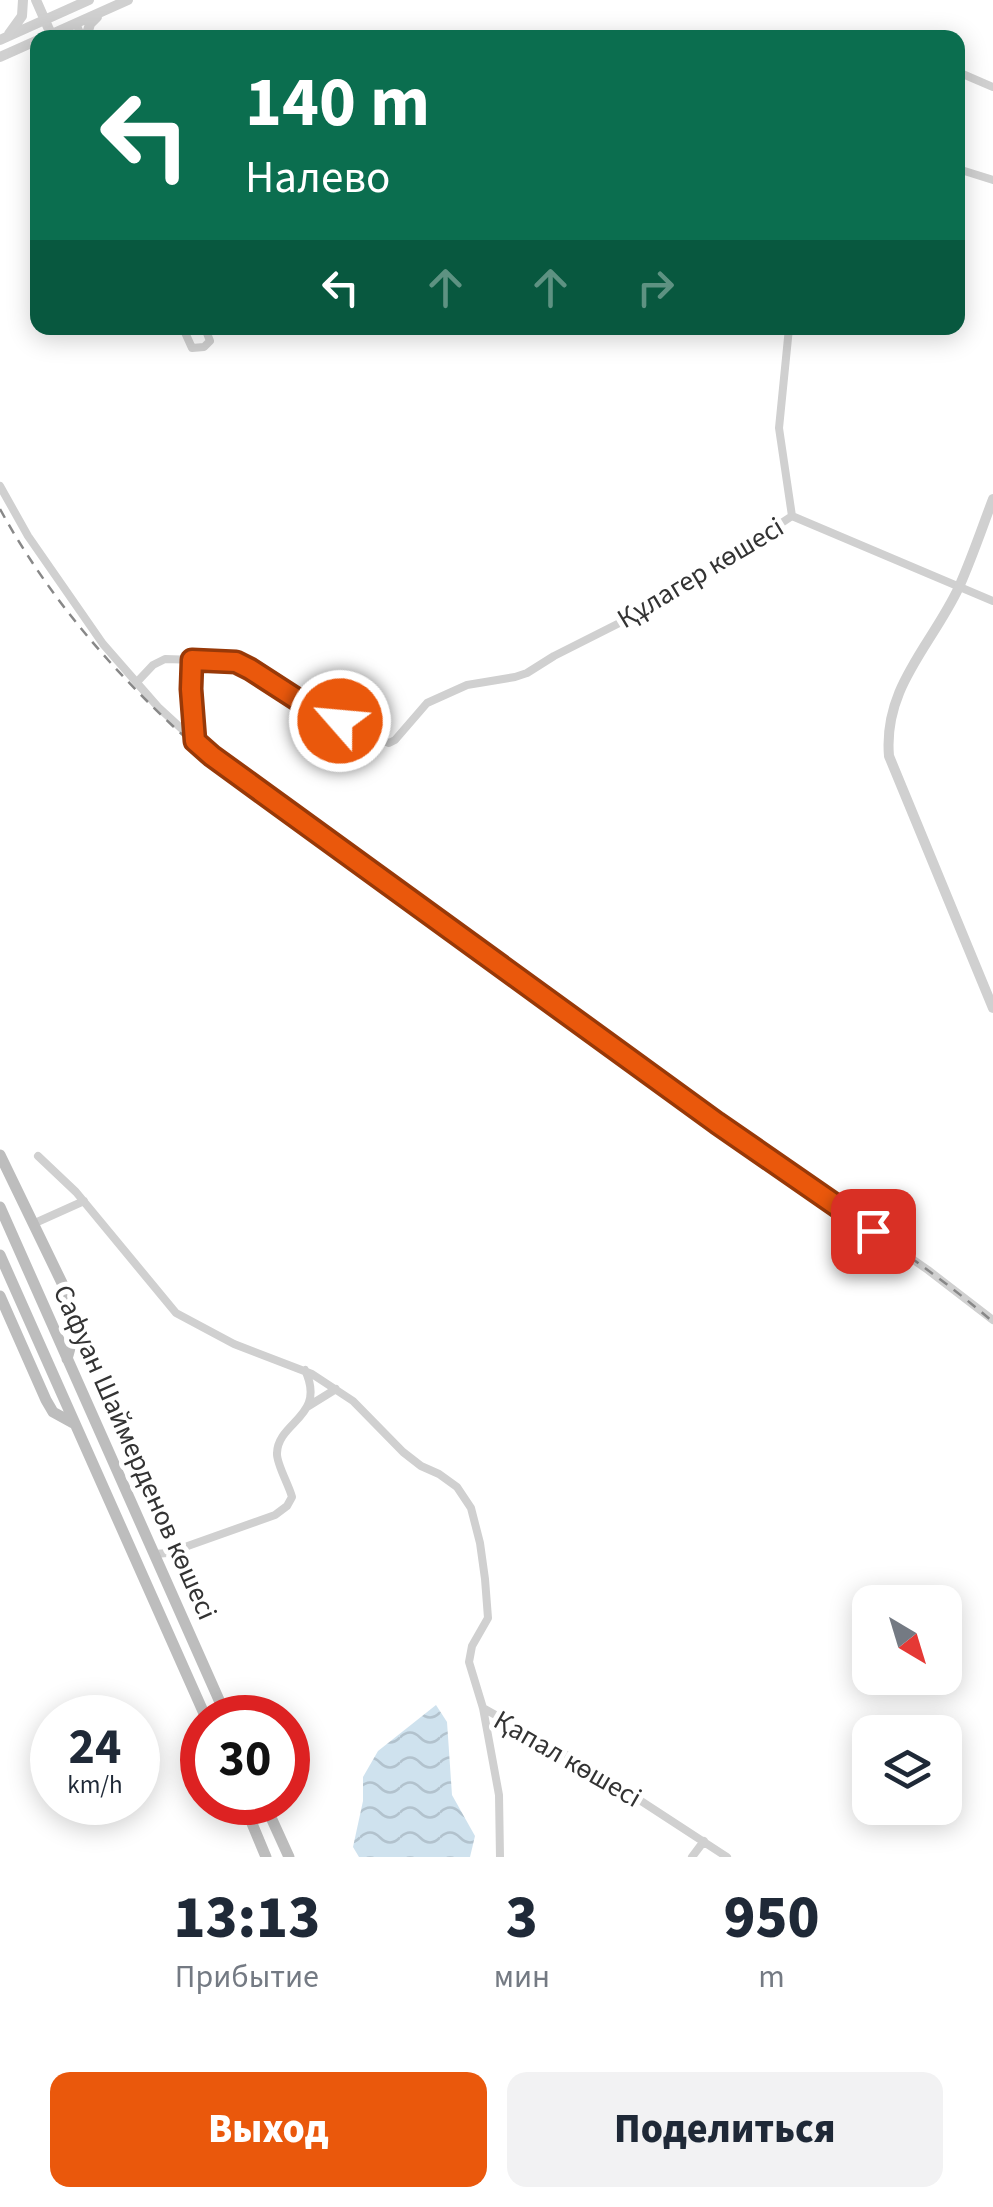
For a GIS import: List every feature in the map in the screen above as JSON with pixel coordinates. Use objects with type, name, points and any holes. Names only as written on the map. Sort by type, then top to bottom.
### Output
[{"type":"main road","points":[[0,1154],[62,1283],[76,1326],[67,1358]]},
{"type":"main road","name":"Сафуан Шаймерденов көшесі","points":[[0,1207],[217,1695]]},
{"type":"main road","name":"Сафуан Шаймерденов көшесі","points":[[0,1256],[196,1695]]},
{"type":"main road","points":[[0,1296],[46,1400],[53,1412],[73,1423]]},
{"type":"main road","points":[[253,1825],[266,1857]]},
{"type":"main road","points":[[274,1825],[288,1857]]},
{"type":"street","points":[[4,38],[22,16],[23,0]]},
{"type":"street","points":[[36,0],[45,30]]},
{"type":"street","points":[[4,38],[44,20],[67,4],[89,0]]},
{"type":"street","points":[[61,30],[128,0]]},
{"type":"street","points":[[67,4],[80,30]]},
{"type":"street","points":[[88,30],[101,12]]},
{"type":"street","points":[[0,57],[30,44]]},
{"type":"street","points":[[965,75],[993,87]]},
{"type":"street","points":[[965,171],[993,180]]},
{"type":"street","points":[[186,335],[192,348],[204,347],[210,341],[208,335]]},
{"type":"street","points":[[789,335],[779,428],[792,516]]},
{"type":"street","points":[[0,486],[28,536],[103,644],[158,707],[195,741],[289,813],[993,1320]]},
{"type":"street","points":[[993,499],[959,587],[895,697],[887,734],[889,756],[993,1008]]},
{"type":"street","name":"Құлагер көшесі","points":[[192,660],[236,662],[315,711],[389,743],[427,703],[467,686],[528,673],[668,599],[792,516],[993,601]]},
{"type":"street","points":[[136,682],[165,659],[192,660],[195,741]]},
{"type":"street","points":[[38,1156],[84,1201],[176,1313],[234,1344],[305,1370],[336,1389],[403,1452],[457,1486],[470,1508],[480,1543],[488,1618],[472,1646],[470,1662],[484,1708]]},
{"type":"street","points":[[34,1222],[84,1201]]},
{"type":"street","points":[[154,1554],[275,1515],[286,1506],[292,1497],[276,1458],[278,1444],[311,1396],[305,1370]]},
{"type":"street","points":[[307,1406],[336,1389]]},
{"type":"street","name":"Қапал көшесі","points":[[484,1708],[595,1771],[727,1857]]},
{"type":"street","name":"Қапал көшесі","points":[[484,1708],[500,1795],[500,1857]]},
{"type":"street","points":[[692,1857],[704,1841]]},
{"type":"water","points":[[436,1705],[447,1722],[452,1795],[475,1836],[470,1857],[359,1857],[353,1847],[363,1801],[363,1777],[378,1751]]},
{"type":"railway","points":[[0,509],[40,575],[113,666],[167,721],[244,787],[910,1258],[993,1322]]},
{"type":"route","points":[[340,721],[315,711],[236,662],[192,660],[195,741],[212,756],[717,1123],[873,1231]]}]
